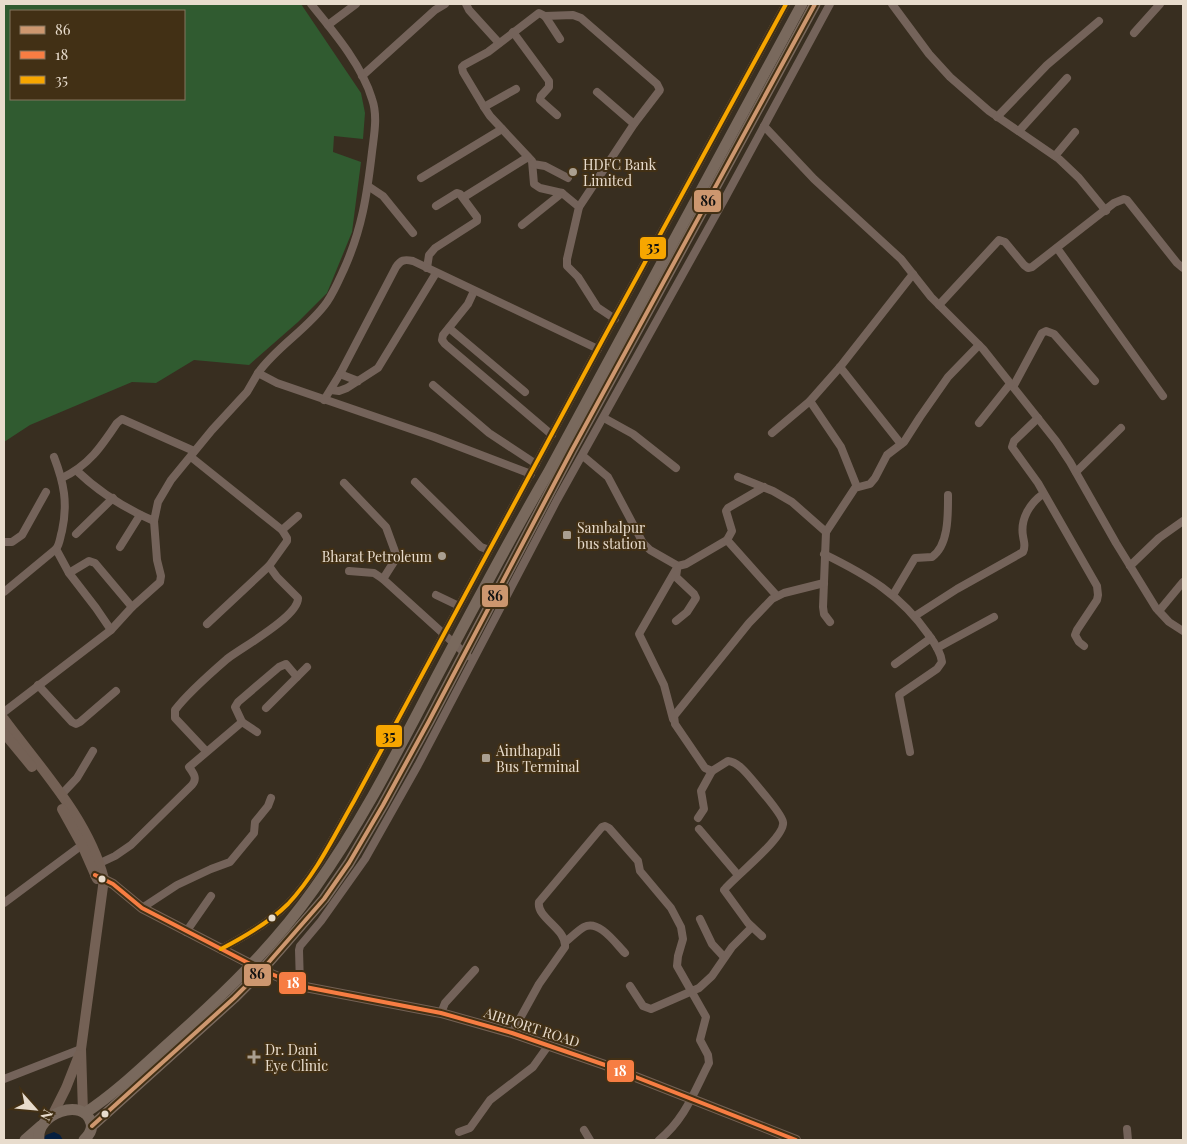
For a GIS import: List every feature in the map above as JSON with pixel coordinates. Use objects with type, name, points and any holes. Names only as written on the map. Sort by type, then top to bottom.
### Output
[{"type":"highway","points":[[84,1113],[118,1090],[202,1014],[251,965],[314,890],[384,777],[504,549],[802,4]]},
{"type":"highway","points":[[84,1140],[92,1126],[234,998],[262,970],[324,899],[348,863],[469,658],[572,450],[815,4]]},
{"type":"highway","points":[[25,1140],[52,1116],[60,1112],[74,1110],[84,1113],[90,1119],[92,1126]]},
{"type":"highway","points":[[39,1140],[38,1136],[42,1125]]},
{"type":"main road","points":[[4,718],[83,828],[100,863],[102,892],[81,1049],[84,1113]]},
{"type":"main road","points":[[4,733],[56,800],[100,877]]},
{"type":"main road","name":"AIRPORT ROAD","points":[[100,877],[113,884],[142,908],[186,932],[251,965],[300,986],[441,1013],[512,1033],[605,1065],[690,1100],[796,1140]]},
{"type":"main road","points":[[52,1116],[66,1088],[81,1049]]},
{"type":"street","points":[[4,712],[111,630],[132,607],[160,582],[161,576],[157,560],[154,521],[158,502],[162,494],[192,454],[247,392],[258,373],[271,357],[314,318],[334,292],[359,231],[368,186],[375,115],[373,101],[362,76],[328,25],[311,4]]},
{"type":"street","points":[[328,25],[356,4]]},
{"type":"street","points":[[362,76],[435,10],[445,4]]},
{"type":"street","points":[[466,4],[499,43]]},
{"type":"street","points":[[541,4],[544,15],[560,39]]},
{"type":"street","points":[[221,949],[250,933],[287,905],[312,876],[786,4]]},
{"type":"street","points":[[300,986],[300,946],[321,921],[364,859],[418,765],[469,658],[604,418],[830,4]]},
{"type":"street","points":[[892,4],[928,54],[943,70],[997,116],[1055,156],[1079,178],[1106,211]]},
{"type":"street","points":[[1134,33],[1160,4]]},
{"type":"street","points":[[568,178],[531,160],[484,107],[463,72],[462,67],[488,52],[537,15],[573,15],[581,18],[660,87],[659,93],[634,124],[579,207],[567,259],[567,266],[578,277],[597,307],[615,319]]},
{"type":"street","points":[[997,116],[1048,65],[1098,21]]},
{"type":"street","points":[[513,32],[549,81],[549,87],[540,100],[557,115]]},
{"type":"street","points":[[1019,131],[1067,78]]},
{"type":"street","points":[[484,107],[516,89]]},
{"type":"street","points":[[597,92],[634,124]]},
{"type":"street","points":[[764,126],[814,179],[901,258],[939,305],[979,345],[1063,451],[1130,566],[1159,611],[1169,622],[1183,631]]},
{"type":"street","points":[[421,178],[502,129]]},
{"type":"street","points":[[1055,156],[1075,132]]},
{"type":"street","points":[[531,160],[533,180],[536,186],[562,193],[579,207]]},
{"type":"street","points":[[464,197],[531,160]]},
{"type":"street","points":[[368,186],[383,196],[413,233]]},
{"type":"street","points":[[427,268],[429,255],[435,248],[477,221],[477,217],[464,197],[457,193],[436,206]]},
{"type":"street","points":[[522,225],[562,193]]},
{"type":"street","points":[[939,305],[1000,240],[1005,242],[1028,268],[1035,266],[1124,198],[1128,200],[1177,263],[1183,268]]},
{"type":"street","points":[[1057,248],[1163,396]]},
{"type":"street","points":[[324,400],[340,374],[400,261],[405,259],[413,261],[598,349]]},
{"type":"street","points":[[331,390],[339,391],[378,368],[436,273]]},
{"type":"street","points":[[772,433],[810,401],[840,368],[913,274]]},
{"type":"street","points":[[474,291],[468,304],[443,335],[442,340],[444,344],[552,435]]},
{"type":"street","points":[[449,328],[525,392]]},
{"type":"street","points":[[980,422],[1011,386],[1042,333],[1046,331],[1054,334],[1095,381]]},
{"type":"street","points":[[857,486],[870,484],[886,455],[909,436],[920,416],[948,377],[979,345]]},
{"type":"street","points":[[840,368],[901,444]]},
{"type":"street","points":[[258,373],[277,383],[434,437],[531,474]]},
{"type":"street","points":[[340,374],[358,381]]},
{"type":"street","points":[[433,385],[489,433],[536,464]]},
{"type":"street","points":[[810,401],[837,440],[857,486]]},
{"type":"street","points":[[604,418],[633,434],[676,468]]},
{"type":"street","points":[[1038,418],[1014,441],[1012,447],[1031,473],[1098,591],[1097,600],[1075,635],[1084,646]]},
{"type":"street","points":[[62,478],[77,471],[93,456],[122,419],[192,454],[282,530],[287,541],[269,566],[207,624]]},
{"type":"street","points":[[1076,472],[1122,428]]},
{"type":"street","points":[[583,456],[608,477],[642,543],[650,550],[678,566],[686,564],[727,540],[732,531],[726,511],[728,508],[764,487]]},
{"type":"street","points":[[4,592],[59,545],[65,517],[65,501],[62,478],[54,457]]},
{"type":"street","points":[[77,471],[113,498],[154,521]]},
{"type":"street","points":[[738,477],[764,487],[792,502],[826,532]]},
{"type":"street","points":[[415,482],[482,547],[489,550]]},
{"type":"street","points":[[344,483],[386,527],[396,557],[383,579]]},
{"type":"street","points":[[830,622],[824,614],[823,608],[826,532],[857,486]]},
{"type":"street","points":[[4,542],[12,542],[22,535],[46,492]]},
{"type":"street","points":[[916,616],[957,589],[1023,552],[1025,545],[1022,527],[1031,504],[1043,494]]},
{"type":"street","points":[[893,595],[915,558],[932,557],[938,551],[947,525],[948,495]]},
{"type":"street","points":[[76,534],[113,498]]},
{"type":"street","points":[[120,547],[140,514]]},
{"type":"street","points":[[282,530],[298,516]]},
{"type":"street","points":[[1130,566],[1159,538],[1183,521]]},
{"type":"street","points":[[727,540],[777,596]]},
{"type":"street","points":[[56,549],[68,573],[111,630]]},
{"type":"street","points":[[824,554],[864,574],[893,595],[916,616],[937,648],[942,662],[937,669],[899,695],[910,752]]},
{"type":"street","points":[[68,573],[89,561],[96,563],[132,607]]},
{"type":"street","points":[[206,751],[175,718],[176,710],[228,659],[262,637],[296,607],[298,598],[269,566]]},
{"type":"street","points":[[676,621],[687,612],[696,598],[676,577],[678,566]]},
{"type":"street","points":[[678,566],[639,634],[664,686],[674,724],[702,764],[712,771]]},
{"type":"street","points":[[349,571],[374,573],[383,579],[469,658]]},
{"type":"street","points":[[1159,611],[1183,582]]},
{"type":"street","points":[[674,719],[676,712],[764,605],[777,596],[824,583]]},
{"type":"street","points":[[436,595],[459,606]]},
{"type":"street","points":[[937,648],[994,617]]},
{"type":"street","points":[[895,664],[931,638]]},
{"type":"street","points":[[257,732],[242,722],[235,708],[238,702],[279,667],[286,664],[297,676]]},
{"type":"street","points":[[266,708],[307,667]]},
{"type":"street","points":[[38,685],[76,724],[116,691]]},
{"type":"street","points":[[100,863],[126,850],[192,785],[195,776],[189,767],[242,722]]},
{"type":"street","points":[[61,795],[77,778],[93,751]]},
{"type":"street","points":[[698,818],[704,809],[701,791],[712,771],[728,761],[737,764],[759,788],[783,822],[779,834],[771,844],[724,890],[752,927],[762,936]]},
{"type":"street","points":[[142,908],[177,885],[230,862],[254,833],[255,822],[268,806],[271,798]]},
{"type":"street","points":[[566,942],[539,909],[539,902],[602,827],[605,826],[612,830],[636,858],[642,874],[670,908],[681,927],[683,939],[677,966],[706,1017],[700,1040],[709,1058],[708,1063],[677,1124],[662,1138]]},
{"type":"street","points":[[698,829],[738,875]]},
{"type":"street","points":[[4,903],[82,845]]},
{"type":"street","points":[[186,932],[211,896]]},
{"type":"street","points":[[700,919],[712,944],[724,957]]},
{"type":"street","points":[[512,1033],[539,984],[563,950],[566,942],[583,928],[594,926],[602,930],[625,953]]},
{"type":"street","points":[[630,986],[643,1006],[651,1009],[692,992],[700,988],[712,976],[724,957],[752,927]]},
{"type":"street","points":[[441,1013],[445,1003],[475,970]]},
{"type":"street","points":[[460,1132],[470,1128],[490,1100],[532,1067],[548,1046]]},
{"type":"street","points":[[4,1078],[81,1049]]},
{"type":"street","points":[[1127,1129],[1128,1140]]},
{"type":"street","points":[[584,1130],[590,1140]]},
{"type":"street","points":[[662,1138],[673,1140]]},
{"type":"green space","points":[[4,4],[301,4],[361,93],[365,113],[363,139],[334,136],[333,152],[361,162],[352,232],[327,293],[298,322],[249,365],[194,360],[156,383],[132,382],[30,425],[4,442]]},
{"type":"water","points":[[54,1132],[60,1135],[63,1140],[43,1140],[46,1135]]},
{"type":"transit line","name":"35","points":[[221,949],[256,929],[281,911],[298,892],[324,854],[786,4]]},
{"type":"transit line","name":"86","points":[[92,1126],[234,998],[262,970],[324,899],[349,863],[429,721],[572,450],[815,4]]},
{"type":"transit line","name":"18","points":[[95,875],[113,884],[142,908],[262,970],[300,986],[441,1013],[512,1033],[605,1065],[796,1140]]},
{"type":"place","name":"HDFC Bank Limited","points":[[573,172]]},
{"type":"place","name":"Sambalpur bus station","points":[[567,535]]},
{"type":"place","name":"Bharat Petroleum","points":[[442,556]]},
{"type":"place","name":"Ainthapali Bus Terminal","points":[[486,758]]},
{"type":"place","name":"Dr. Dani Eye Clinic","points":[[254,1057]]}]
